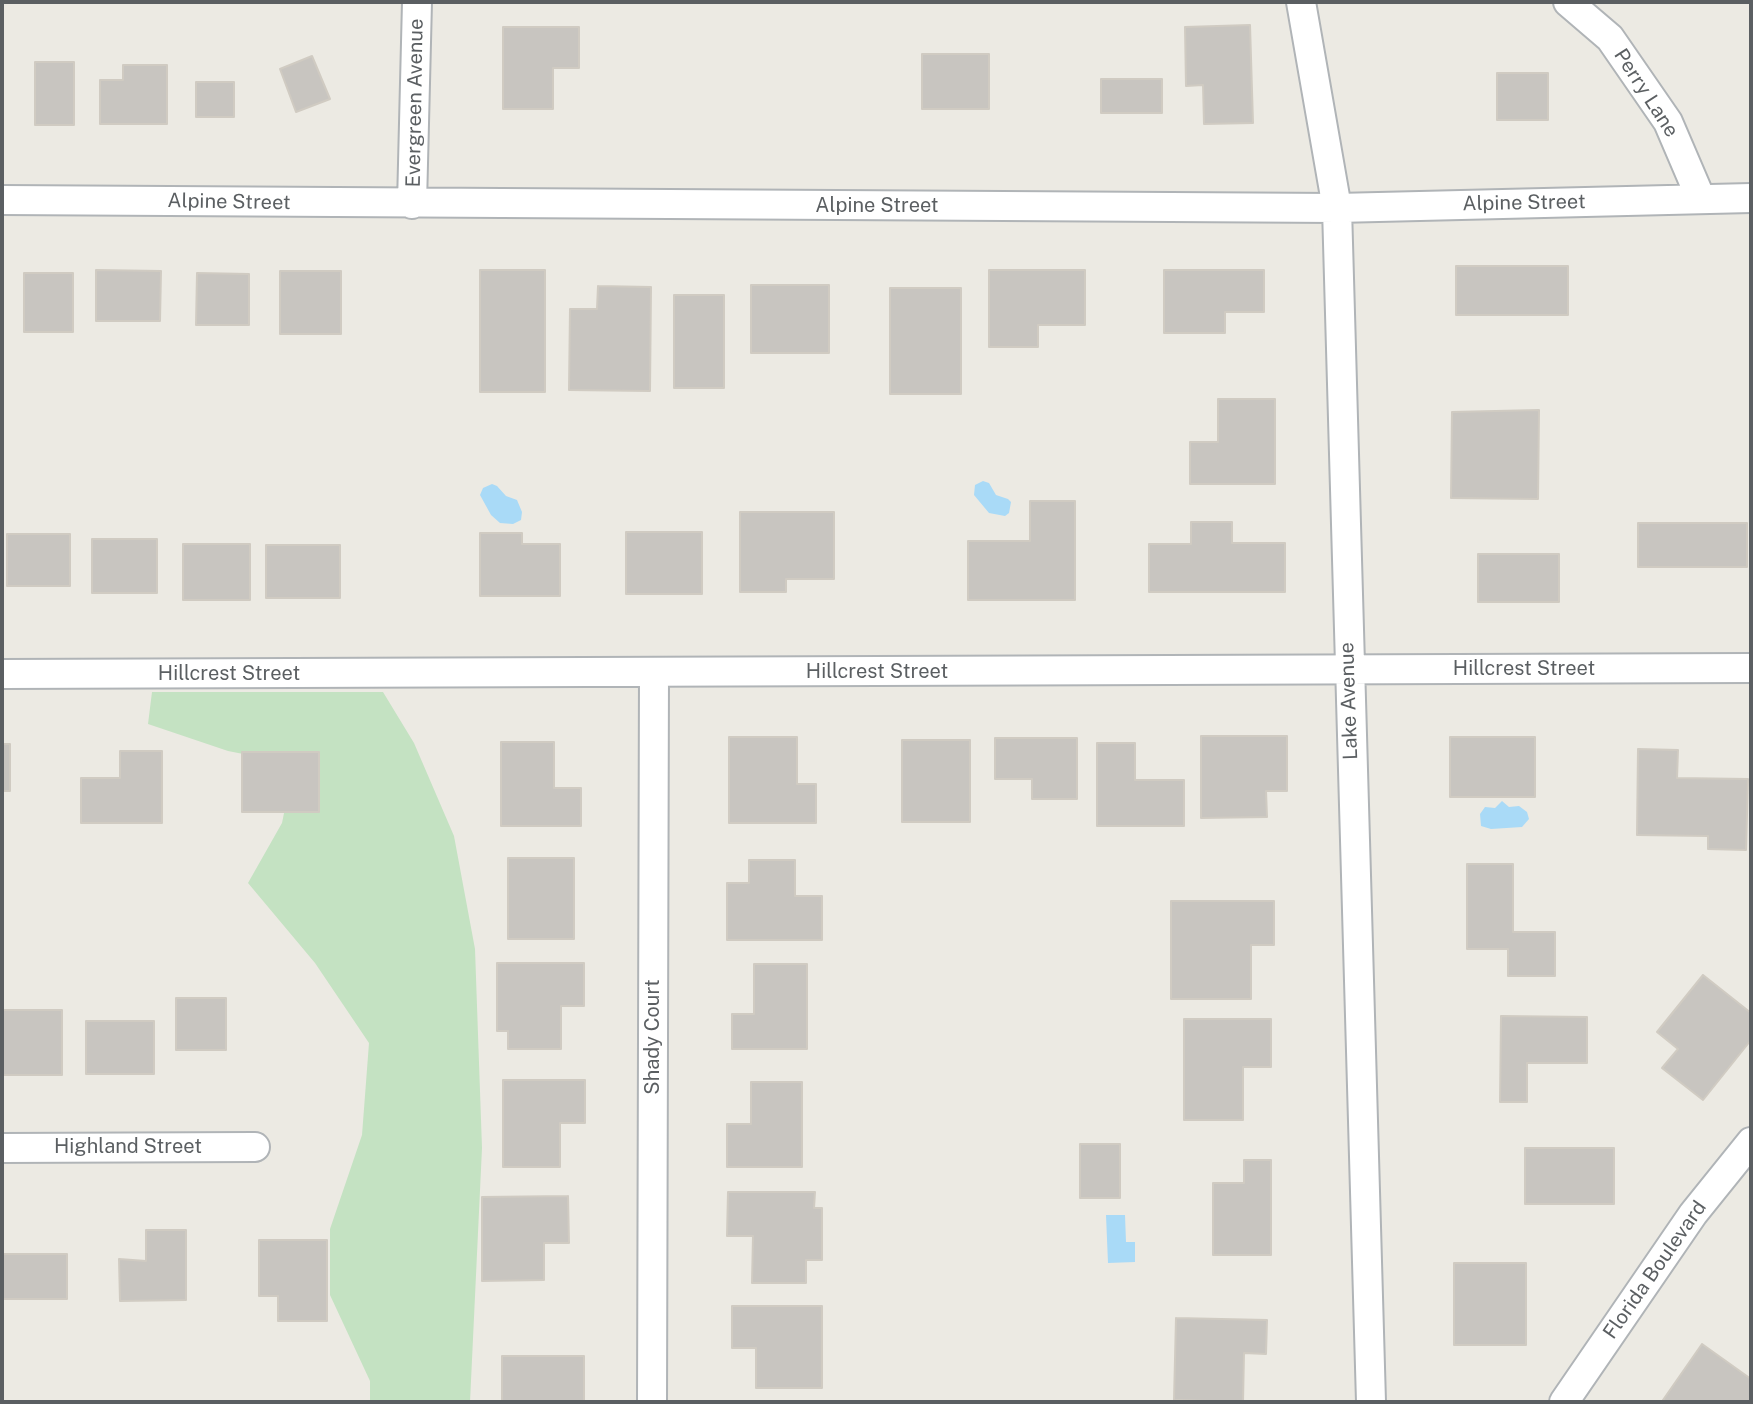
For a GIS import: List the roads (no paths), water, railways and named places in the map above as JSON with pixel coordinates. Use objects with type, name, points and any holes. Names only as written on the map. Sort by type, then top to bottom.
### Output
[{"type":"street","name":"Evergreen Avenue","points":[[412,204],[417,2]]},
{"type":"street","name":"Lake Avenue","points":[[1301,2],[1337,208],[1371,1402]]},
{"type":"street","name":"Perry Lane","points":[[1568,2],[1610,38],[1668,122],[1701,199]]},
{"type":"street","name":"Alpine Street","points":[[2,200],[1337,208],[1751,198]]},
{"type":"street","name":"Hillcrest Street","points":[[2,674],[1751,668]]},
{"type":"street","name":"Shady Court","points":[[652,1402],[654,673]]},
{"type":"street","name":"Florida Boulevard","points":[[1564,1402],[1693,1214],[1751,1142]]},
{"type":"street","name":"Highland Street","points":[[2,1148],[255,1147]]},
{"type":"water","points":[[983,481],[989,483],[996,495],[1011,502],[1009,513],[1005,516],[989,513],[974,495],[975,485]]},
{"type":"water","points":[[492,484],[506,496],[517,500],[522,512],[521,520],[513,524],[500,523],[491,515],[480,495],[483,488]]},
{"type":"water","points":[[1502,801],[1509,807],[1519,806],[1527,812],[1529,819],[1522,827],[1491,829],[1481,826],[1480,814],[1485,807],[1495,808]]},
{"type":"water","points":[[1106,1215],[1125,1215],[1126,1242],[1135,1242],[1135,1262],[1108,1263]]}]
